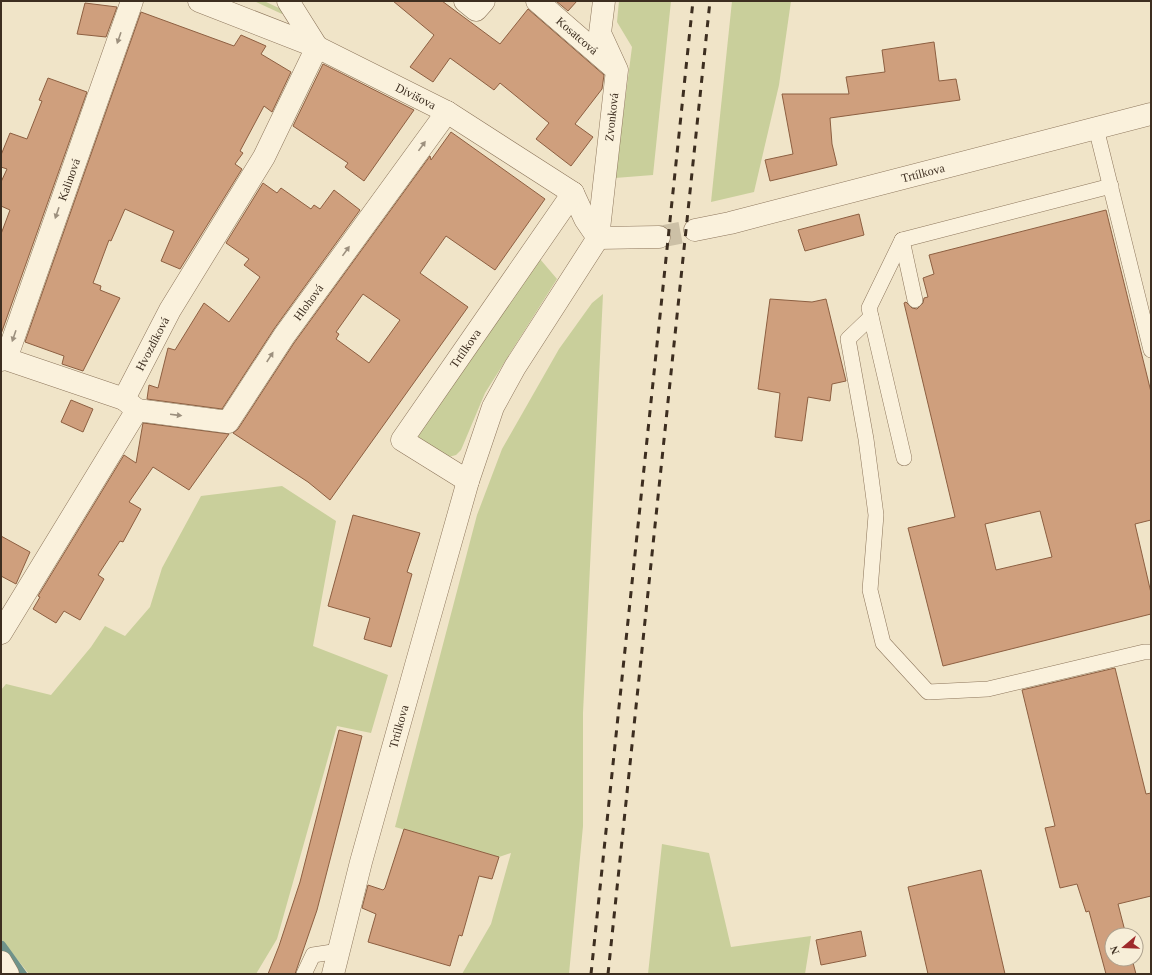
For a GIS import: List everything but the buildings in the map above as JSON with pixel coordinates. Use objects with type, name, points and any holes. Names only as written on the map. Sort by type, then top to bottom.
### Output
[{"type":"street","name":"Kalinová","points":[[3,359],[132,1]]},
{"type":"street","name":"Divišova","points":[[199,1],[317,47],[447,112],[573,193]]},
{"type":"street","points":[[288,1],[317,47]]},
{"type":"street","points":[[465,1],[476,10],[484,1]]},
{"type":"street","name":"Kosatcová","points":[[537,1],[617,70]]},
{"type":"street","points":[[604,1],[600,33],[617,70]]},
{"type":"street","name":"Hvozdíková","points":[[1,633],[131,405],[170,310],[264,157],[317,47]]},
{"type":"street","name":"Zvonková","points":[[598,238],[617,70]]},
{"type":"street","name":"Hlohová","points":[[3,359],[131,405],[228,422],[284,336],[447,112]]},
{"type":"street","name":"Trtílkova","points":[[695,230],[737,221],[1151,114]]},
{"type":"street","points":[[573,193],[585,219],[598,238],[659,237]]},
{"type":"street","name":"Trtílkova","points":[[468,481],[402,440],[573,193]]},
{"type":"street","name":"Trtílkova","points":[[333,974],[362,862],[468,481],[493,407],[515,367],[598,238]]},
{"type":"street","points":[[1,962],[8,974]]},
{"type":"lane","points":[[1096,128],[1151,350]]},
{"type":"lane","points":[[904,458],[869,308],[902,240],[1111,186]]},
{"type":"lane","points":[[902,240],[915,300]]},
{"type":"lane","points":[[871,317],[848,339],[866,439],[876,515],[870,590],[883,643],[928,692],[988,689],[1084,665],[1144,652],[1151,652]]},
{"type":"lane","points":[[304,974],[313,955],[339,951]]},
{"type":"green space","points":[[254,1],[264,1],[283,10],[282,14]]},
{"type":"green space","points":[[619,1],[671,1],[653,175],[615,178],[632,47],[617,22]]},
{"type":"green space","points":[[732,1],[791,1],[779,85],[754,192],[711,202]]},
{"type":"green space","points":[[540,259],[557,279],[485,393],[461,450],[456,455],[445,458],[421,444],[416,429]]},
{"type":"green space","points":[[603,294],[583,713],[583,826],[569,974],[462,974],[491,924],[511,853],[499,857],[395,827],[477,515],[502,449],[559,349],[592,303]]},
{"type":"green space","points":[[282,486],[336,521],[313,646],[388,675],[371,733],[337,726],[277,939],[256,974],[29,974],[1,939],[1,690],[6,684],[51,695],[91,647],[105,626],[125,636],[150,607],[162,568],[201,496]]},
{"type":"green space","points":[[662,844],[709,853],[731,947],[811,936],[805,974],[648,974]]},
{"type":"waterway","points":[[2,945],[23,974]]},
{"type":"tunnel","points":[[659,237],[695,230]]},
{"type":"railway","points":[[591,974],[693,1]]},
{"type":"railway","points":[[608,974],[710,1]]}]
